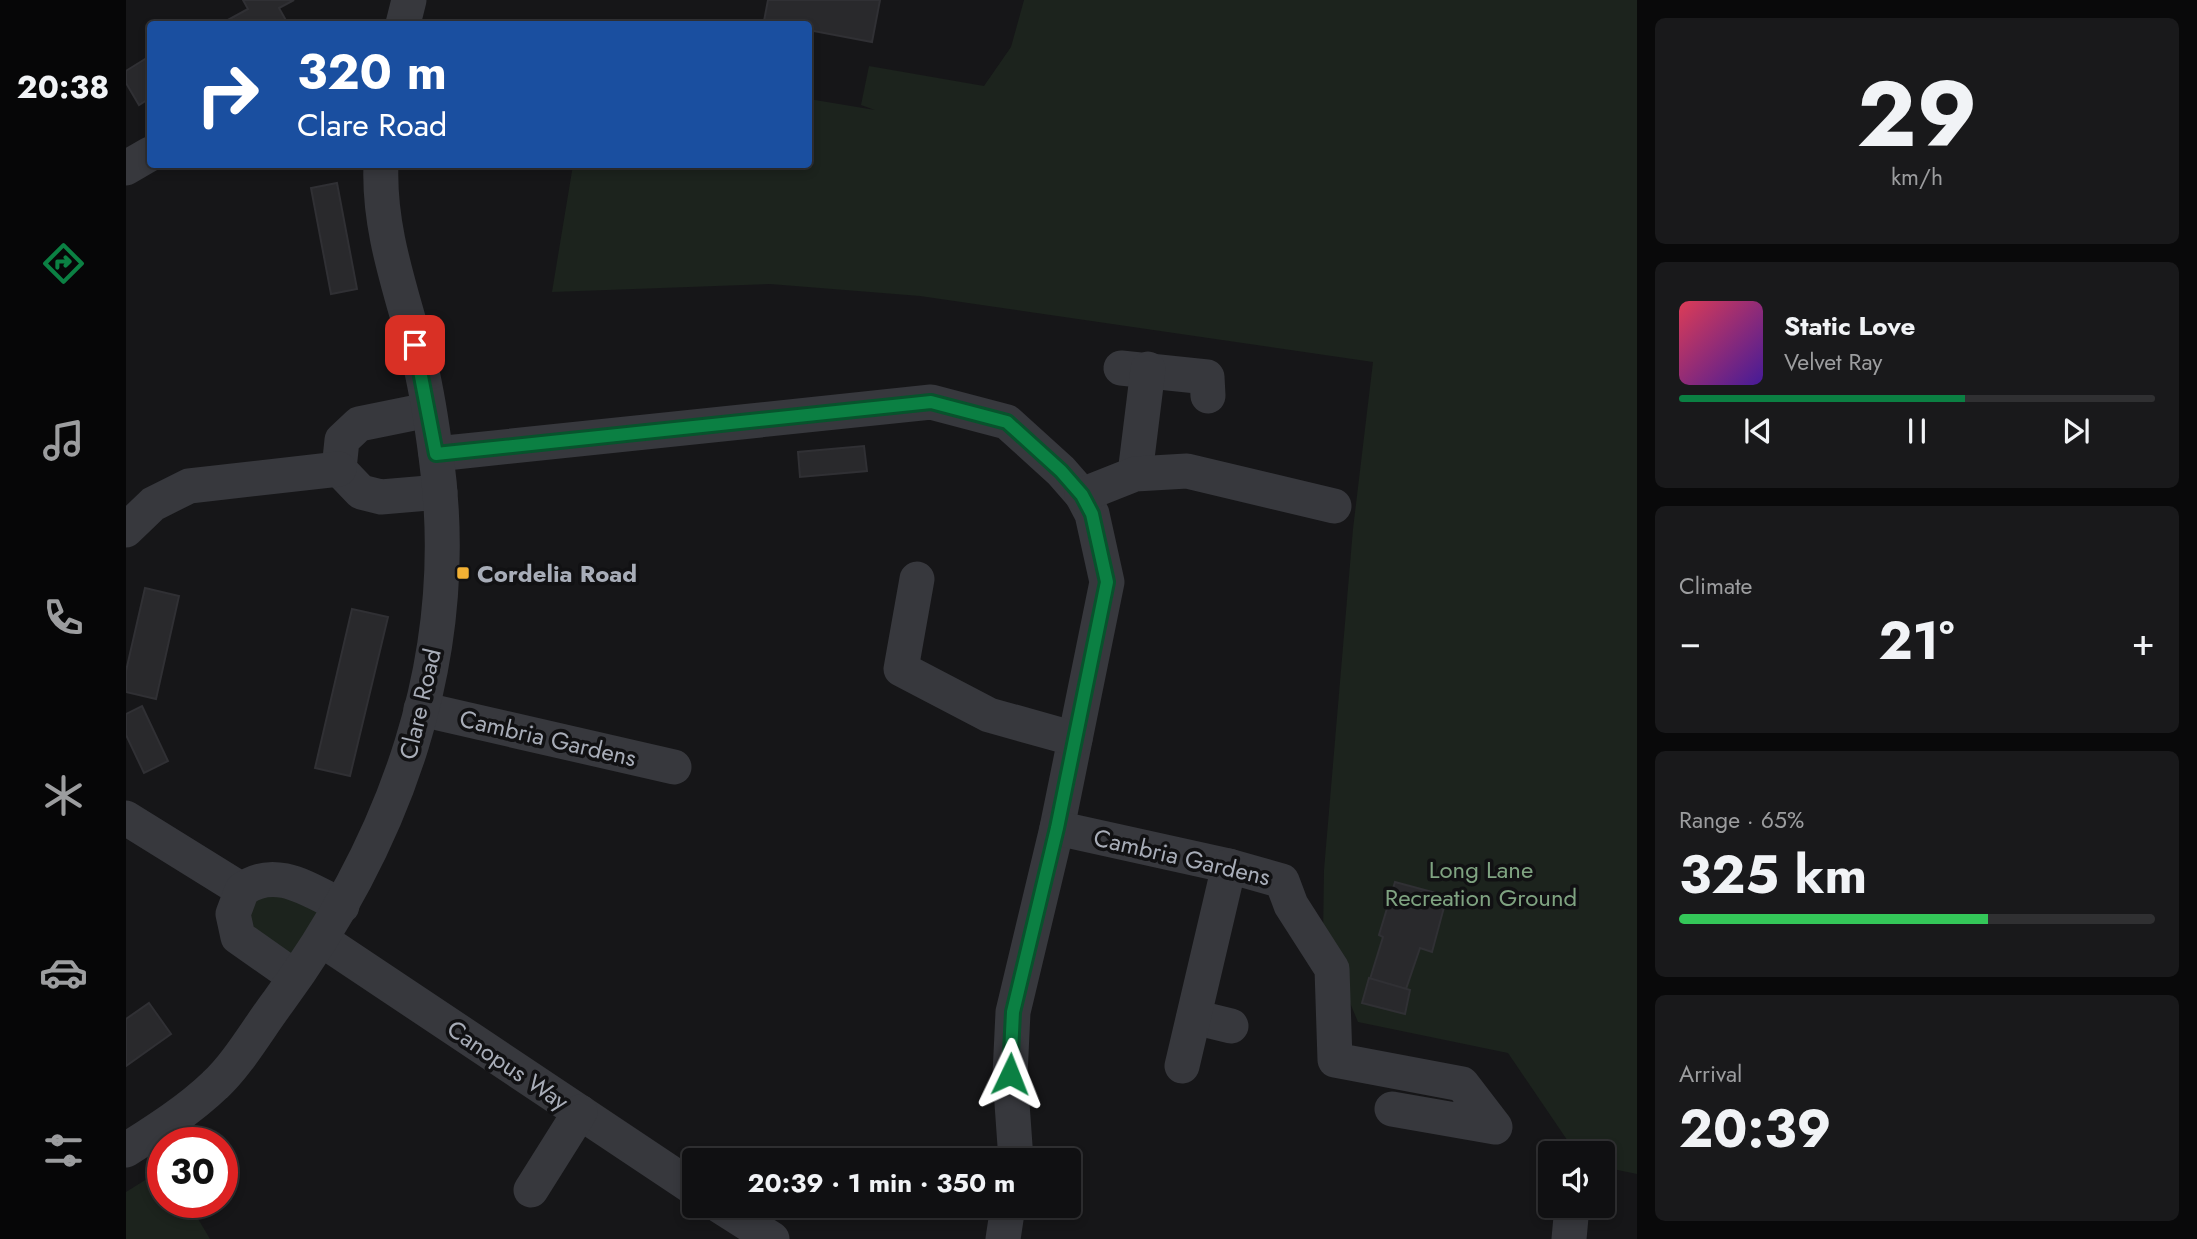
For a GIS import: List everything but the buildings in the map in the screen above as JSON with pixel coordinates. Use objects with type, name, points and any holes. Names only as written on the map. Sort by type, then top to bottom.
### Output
[{"type":"street","points":[[404,21],[410,0]]},
{"type":"street","points":[[126,168],[147,156]]},
{"type":"street","name":"Clare Road","points":[[126,1150],[216,1084],[322,940],[386,820],[407,763],[421,709],[440,607],[443,552],[436,454],[421,365],[383,219],[382,168]]},
{"type":"street","points":[[1135,474],[1134,369],[1207,377],[1208,396]]},
{"type":"street","points":[[436,454],[931,402],[1007,422],[1061,471],[1082,495],[1092,514],[1107,582],[1057,828],[1013,1012],[1010,1074],[1015,1148]]},
{"type":"street","points":[[339,469],[342,440],[359,424],[428,410]]},
{"type":"street","points":[[339,469],[362,492],[382,497],[440,492]]},
{"type":"street","points":[[126,530],[153,504],[189,486],[339,469]]},
{"type":"street","points":[[1082,495],[1135,474],[1187,471],[1335,506]]},
{"type":"street","points":[[917,579],[901,669],[989,715],[1075,739]]},
{"type":"street","name":"Cambria Gardens","points":[[421,709],[674,769]]},
{"type":"street","points":[[126,818],[242,890]]},
{"type":"street","name":"Cambria Gardens","points":[[1057,828],[1228,866],[1282,881],[1291,905],[1332,969],[1335,1060],[1462,1084],[1495,1127],[1392,1109]]},
{"type":"street","points":[[1182,1066],[1228,866]]},
{"type":"street","points":[[295,977],[238,936],[233,914],[242,890],[264,878],[279,879],[342,906]]},
{"type":"street","name":"Canopus Way","points":[[322,940],[682,1180]]},
{"type":"street","points":[[1194,1017],[1231,1026]]},
{"type":"street","points":[[531,1190],[580,1112]]},
{"type":"street","points":[[739,1218],[772,1239]]},
{"type":"street","points":[[1003,1239],[1006,1218]]},
{"type":"street","points":[[1569,1239],[1571,1218]]},
{"type":"green space","name":"Long Lane Recreation Ground","points":[[1024,0],[1637,0],[1637,1174],[1615,1169],[1615,1141],[1568,1141],[1508,1053],[1358,1022],[1323,938],[1324,870],[1353,529],[1373,362],[920,296],[770,284],[552,292],[573,168],[812,168],[812,100],[875,110],[861,105],[869,66],[984,86],[1011,47]]},
{"type":"green space","points":[[266,889],[321,913],[289,958],[249,929],[253,894]]},
{"type":"green space","points":[[147,1179],[147,1218],[198,1218],[210,1239],[126,1239],[126,1192]]},
{"type":"place","name":"Cordelia Road","points":[[463,573]]},
{"type":"route","points":[[415,345],[421,365],[436,454],[931,402],[1007,422],[1061,471],[1082,495],[1092,514],[1107,582],[1057,828],[1013,1012],[1010,1074]]}]
